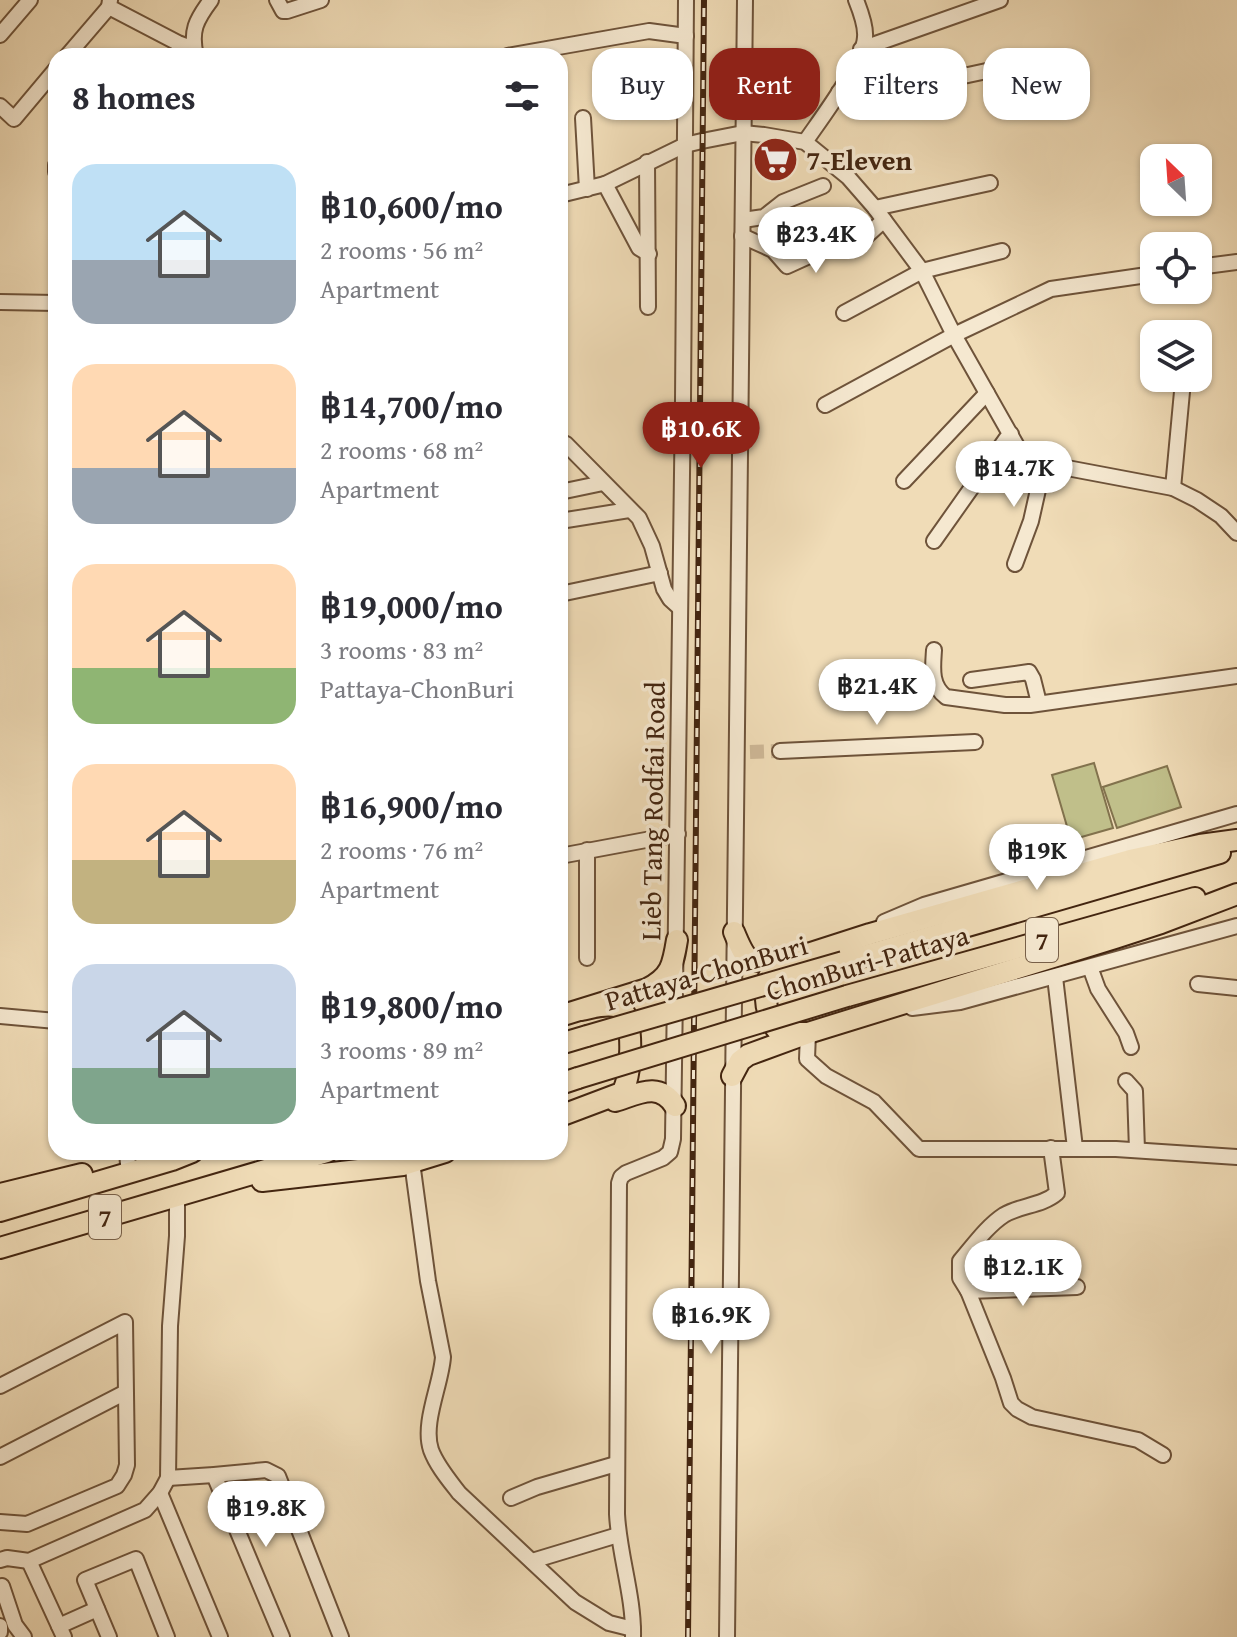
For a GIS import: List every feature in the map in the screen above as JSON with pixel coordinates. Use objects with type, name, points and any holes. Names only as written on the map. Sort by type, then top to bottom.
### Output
[{"type":"highway","points":[[734,932],[744,956],[753,962],[796,956],[1130,860],[1237,840]]},
{"type":"highway","name":"Pattaya-ChonBuri","points":[[568,1042],[1237,848]]},
{"type":"highway","name":"ChonBuri-Pattaya","points":[[569,1081],[877,987],[1237,887]]},
{"type":"highway","points":[[732,1076],[740,1061],[748,1055],[808,1033],[1149,927],[1237,894]]},
{"type":"highway","points":[[568,1014],[647,989],[661,981],[672,966],[677,940]]},
{"type":"highway","points":[[796,956],[780,963],[770,972],[767,978],[767,1009],[770,1022],[780,1033],[808,1033]]},
{"type":"highway","points":[[568,1114],[621,1093],[628,1079],[629,1029],[624,1011],[605,1005],[581,1010]]},
{"type":"highway","points":[[568,1115],[651,1091],[669,1097],[675,1106]]},
{"type":"highway","points":[[0,1194],[121,1160]]},
{"type":"highway","name":"7","points":[[0,1211],[172,1160]]},
{"type":"highway","name":"7","points":[[0,1248],[299,1160]]},
{"type":"highway","points":[[210,1186],[419,1160]]},
{"type":"street","points":[[0,35],[30,0]]},
{"type":"street","points":[[194,48],[194,27],[211,0]]},
{"type":"street","points":[[277,0],[283,11],[287,11],[321,0]]},
{"type":"street","name":"Lieb Tang Rodfai Road","points":[[633,1633],[618,1535],[619,1183],[626,1173],[670,1152],[675,1106],[686,0]]},
{"type":"street","points":[[727,1637],[734,932],[743,752],[745,0]]},
{"type":"street","points":[[856,0],[865,38],[861,48]]},
{"type":"street","points":[[864,48],[1000,0]]},
{"type":"street","points":[[73,48],[110,3],[186,48]]},
{"type":"street","points":[[552,48],[649,31],[686,36]]},
{"type":"street","points":[[0,106],[14,119],[48,79]]},
{"type":"street","points":[[805,142],[836,96]]},
{"type":"street","points":[[583,118],[587,189]]},
{"type":"street","points":[[568,193],[605,184],[685,145],[743,133],[805,142],[841,170],[880,214],[922,271],[1018,448],[1030,461],[1173,488],[1221,516],[1237,533]]},
{"type":"street","points":[[647,162],[648,307]]},
{"type":"street","points":[[742,236],[773,250],[787,266],[840,242],[862,240],[880,214],[990,183]]},
{"type":"street","points":[[605,184],[639,248],[649,254]]},
{"type":"street","points":[[743,220],[764,217],[783,202],[823,186]]},
{"type":"street","points":[[844,313],[922,271],[1002,251]]},
{"type":"street","points":[[1212,265],[1237,262]]},
{"type":"street","points":[[825,405],[954,335],[1051,289],[1140,276]]},
{"type":"street","points":[[0,302],[48,303]]},
{"type":"street","points":[[1173,488],[1182,392]]},
{"type":"street","points":[[904,481],[987,393]]},
{"type":"street","points":[[934,541],[1011,434]]},
{"type":"street","points":[[568,446],[639,518],[646,530],[664,589],[680,608]]},
{"type":"street","points":[[1015,564],[1031,521],[1044,463]]},
{"type":"street","points":[[568,490],[603,483]]},
{"type":"street","points":[[568,520],[629,510]]},
{"type":"street","points":[[568,592],[660,573]]},
{"type":"street","points":[[934,650],[934,682],[939,692],[946,697],[1005,705],[1237,676]]},
{"type":"street","points":[[971,680],[1029,672],[1039,703]]},
{"type":"street","points":[[780,751],[975,742]]},
{"type":"street","points":[[829,947],[924,905],[1237,814]]},
{"type":"street","points":[[568,854],[678,834]]},
{"type":"street","points":[[587,850],[587,958]]},
{"type":"street","points":[[864,1015],[960,1002],[1237,926]]},
{"type":"street","points":[[1090,967],[1098,989],[1126,1033],[1131,1047]]},
{"type":"street","points":[[1055,977],[1075,1148]]},
{"type":"street","points":[[1198,984],[1237,988]]},
{"type":"street","points":[[0,1016],[48,1020]]},
{"type":"street","points":[[808,1033],[807,1059],[826,1076],[874,1102],[919,1149],[1075,1148],[1237,1157]]},
{"type":"street","points":[[1126,1081],[1135,1091],[1137,1150]]},
{"type":"street","points":[[1051,1148],[1057,1193],[1004,1216],[960,1261],[960,1278],[968,1291],[1011,1403],[1017,1409],[1032,1417],[1138,1440],[1163,1455]]},
{"type":"street","points":[[412,1162],[428,1281],[443,1357],[429,1427],[432,1451],[459,1493],[575,1602],[609,1630],[633,1633]]},
{"type":"street","points":[[0,1560],[29,1561],[145,1510],[168,1478],[170,1326],[177,1196]]},
{"type":"street","points":[[968,1291],[1077,1287]]},
{"type":"street","points":[[0,1386],[125,1322],[127,1465],[124,1475],[117,1486],[27,1524],[0,1522]]},
{"type":"street","points":[[0,1457],[124,1393]]},
{"type":"street","points":[[511,1498],[546,1484],[616,1464]]},
{"type":"street","points":[[168,1478],[266,1470],[278,1476],[341,1637]]},
{"type":"street","points":[[214,1475],[282,1637]]},
{"type":"street","points":[[160,1493],[220,1637]]},
{"type":"street","points":[[532,1561],[618,1535]]},
{"type":"street","points":[[109,1637],[85,1580],[136,1559],[167,1637]]},
{"type":"street","points":[[29,1561],[62,1632],[97,1609]]},
{"type":"street","points":[[1,1586],[8,1630]]},
{"type":"shaded area","points":[[1094,763],[1113,828],[1071,840],[1052,775]]},
{"type":"shaded area","points":[[1167,766],[1181,807],[1117,828],[1103,787]]},
{"type":"tunnel","points":[[750,752],[780,751]]},
{"type":"railway","points":[[688,1637],[704,0]]},
{"type":"place","name":"7-Eleven","points":[[775,159]]}]
